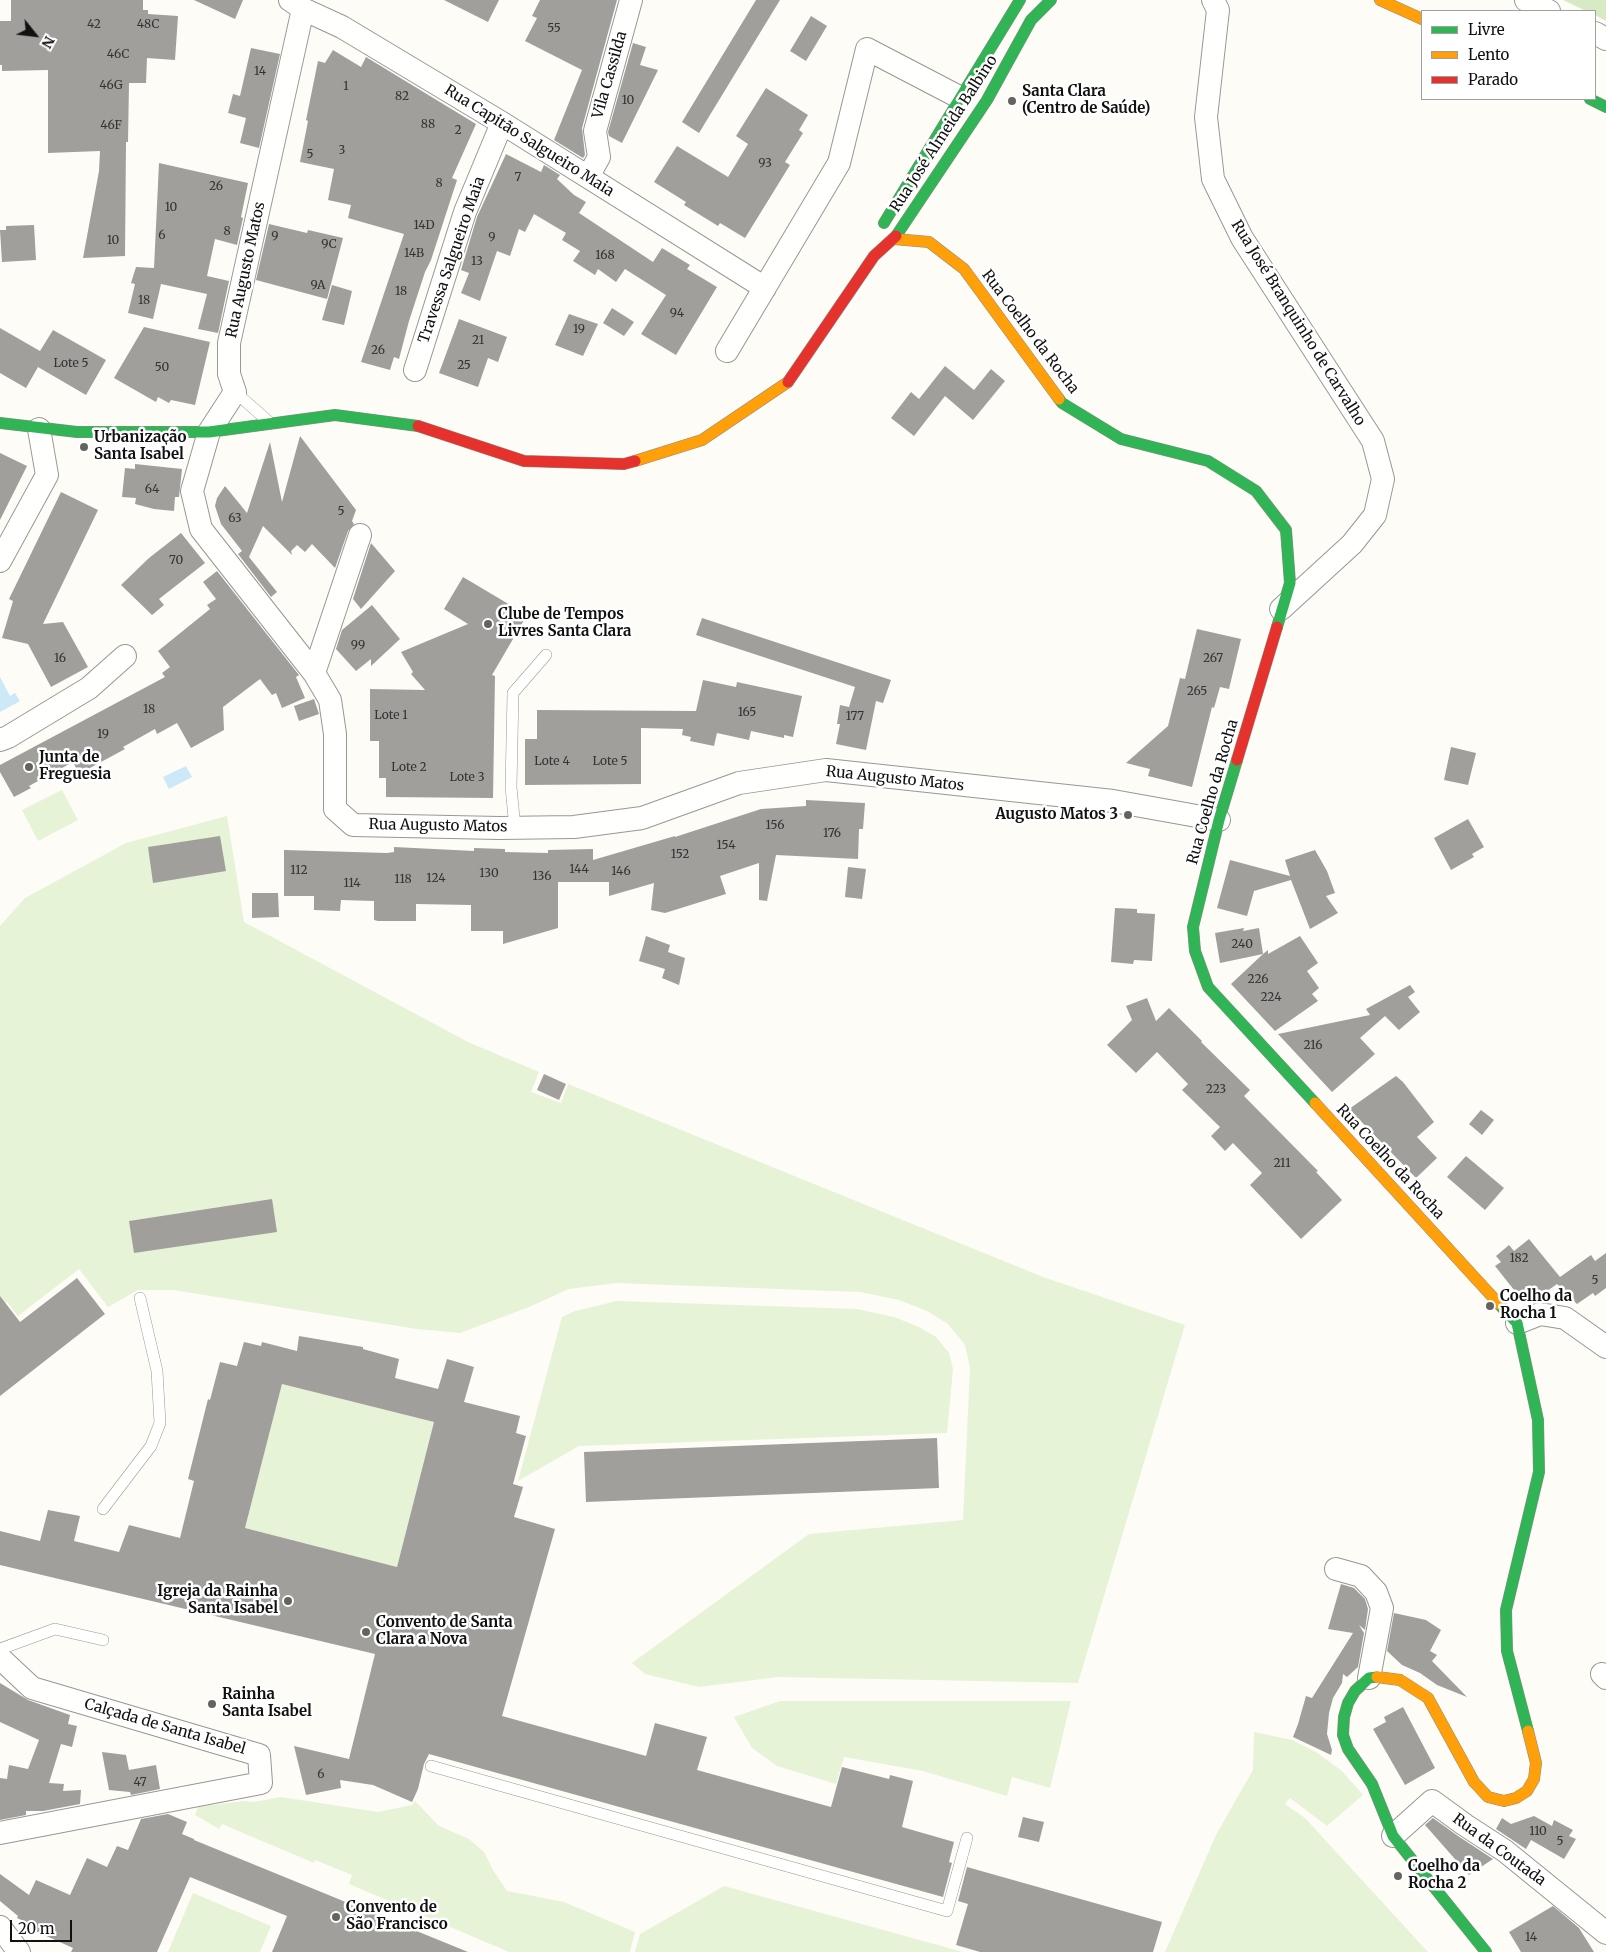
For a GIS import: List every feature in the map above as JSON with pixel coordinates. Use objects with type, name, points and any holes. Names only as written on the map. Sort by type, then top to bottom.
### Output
[{"type":"street","name":"Vila Cassilda","points":[[588,177],[599,157],[595,131],[631,0]]},
{"type":"street","name":"Rua José Almeida Balbino","points":[[874,256],[879,235],[959,97],[1020,0]]},
{"type":"street","name":"Rua José Almeida Balbino","points":[[0,423],[40,429],[85,432],[209,432],[335,415],[421,426],[524,461],[624,464],[702,440],[787,383],[874,256],[894,239],[987,100],[1031,20],[1051,0]]},
{"type":"street","name":"Rua José Branquinho de Carvalho","points":[[1213,0],[1218,10],[1206,117],[1213,179],[1242,238],[1373,442],[1383,479],[1375,515],[1352,544],[1282,609]]},
{"type":"street","points":[[1380,0],[1421,19]]},
{"type":"street","points":[[1526,0],[1547,10]]},
{"type":"street","name":"Rua Capitão Salgueiro Maia","points":[[296,5],[342,27],[502,123],[764,288]]},
{"type":"street","name":"Rua Augusto Matos","points":[[296,5],[229,343],[229,374],[235,392],[209,432],[192,491],[201,529],[314,673],[330,700],[334,734],[335,809],[353,825],[515,828],[574,827],[642,818],[739,782],[826,770],[1113,801],[1220,820]]},
{"type":"street","points":[[727,351],[840,163],[867,49],[959,97],[987,100]]},
{"type":"street","points":[[1592,100],[1606,107]]},
{"type":"street","name":"Travessa Salgueiro Maia","points":[[415,370],[465,212],[502,123]]},
{"type":"street","name":"Rua Coelho da Rocha","points":[[894,239],[930,242],[964,269],[1062,403],[1121,439],[1208,461],[1256,491],[1286,530],[1290,583],[1220,820],[1193,927],[1195,951],[1208,987],[1517,1323]]},
{"type":"street","points":[[0,561],[47,475],[40,429]]},
{"type":"street","points":[[314,673],[360,535]]},
{"type":"street","points":[[0,740],[89,688],[125,656]]},
{"type":"street","points":[[1368,1678],[1384,1677],[1400,1680],[1428,1698],[1474,1782],[1488,1797],[1504,1801],[1516,1798],[1527,1791],[1534,1779],[1536,1763],[1507,1651],[1506,1610],[1539,1472],[1538,1420],[1517,1323],[1540,1314],[1565,1318],[1606,1347]]},
{"type":"street","points":[[1336,1569],[1361,1576],[1376,1592],[1382,1608],[1368,1678],[1355,1691],[1348,1703],[1344,1717],[1343,1735],[1348,1750],[1372,1784],[1393,1836],[1486,1952]]},
{"type":"street","name":"Calçada de Santa Isabel","points":[[0,1658],[32,1688],[259,1755],[261,1782],[0,1833]]},
{"type":"street","name":"Rua da Coutada","points":[[1393,1836],[1432,1801],[1505,1851],[1606,1933]]},
{"type":"street","points":[[0,1927],[19,1952]]},
{"type":"lane","points":[[235,392],[271,424]]},
{"type":"lane","points":[[515,828],[511,787],[513,694],[546,655]]},
{"type":"lane","points":[[103,1509],[152,1446],[160,1423],[157,1371],[140,1298]]},
{"type":"lane","points":[[0,1650],[54,1629],[103,1640]]},
{"type":"lane","points":[[431,1766],[947,1911],[967,1838]]},
{"type":"green space","points":[[1563,0],[1606,0],[1606,21],[1596,16],[1596,10],[1584,10]]},
{"type":"green space","points":[[62,790],[78,820],[38,841],[22,810]]},
{"type":"green space","points":[[227,816],[244,922],[468,1042],[539,1072],[531,1092],[561,1103],[568,1084],[1043,1277],[1185,1325],[1078,1683],[778,1677],[699,1687],[645,1674],[632,1663],[809,1534],[963,1520],[970,1368],[965,1345],[948,1324],[927,1311],[899,1300],[860,1292],[616,1283],[569,1289],[529,1307],[460,1333],[417,1329],[173,1290],[138,1290],[108,1307],[79,1269],[18,1316],[7,1302],[0,1307],[0,926],[25,898],[126,843]]},
{"type":"green space","points":[[617,1301],[857,1309],[894,1317],[919,1327],[936,1337],[949,1353],[953,1369],[947,1433],[579,1446],[518,1481],[562,1317],[575,1311]]},
{"type":"green space","points":[[282,1384],[434,1422],[397,1567],[245,1528]]},
{"type":"green space","points":[[780,1701],[1071,1701],[1050,1788],[1012,1777],[1007,1796],[923,1771],[844,1757],[836,1784],[777,1766],[752,1748],[734,1717]]},
{"type":"green space","points":[[1254,1732],[1292,1740],[1316,1752],[1342,1771],[1363,1795],[1327,1826],[1290,1798],[1285,1804],[1305,1818],[1428,1952],[1165,1952],[1216,1835],[1253,1770]]},
{"type":"green space","points":[[281,1797],[378,1812],[412,1805],[415,1801],[439,1826],[469,1839],[484,1852],[507,1891],[564,1902],[635,1932],[630,1952],[509,1952],[349,1884],[352,1875],[315,1860],[314,1863],[222,1824],[219,1829],[195,1815],[198,1807],[244,1801],[253,1802]]},
{"type":"green space","points":[[724,1886],[963,1952],[635,1952],[640,1934]]},
{"type":"green space","points":[[193,1893],[271,1926],[260,1952],[168,1952]]},
{"type":"water","points":[[0,677],[10,696],[15,693],[20,701],[0,712]]},
{"type":"water","points":[[186,766],[192,777],[169,789],[163,777]]},
{"type":"building","points":[[11,0],[143,0],[143,10],[148,10],[148,14],[178,16],[175,60],[147,58],[146,83],[129,83],[128,142],[126,142],[125,256],[83,258],[99,171],[100,151],[48,153],[48,70],[2,71],[2,65],[0,65],[0,21],[11,21]]},
{"type":"building","points":[[194,0],[243,0],[235,19]]},
{"type":"building","points":[[444,0],[499,0],[488,22]]},
{"type":"building","points":[[540,0],[617,0],[582,128],[585,155],[583,158],[554,140],[582,70],[525,41],[537,18],[532,16]]},
{"type":"building","points":[[756,0],[780,0],[699,133],[682,122]]},
{"type":"building","points":[[811,16],[827,26],[806,61],[790,51]]},
{"type":"building","points":[[633,43],[646,47],[640,65],[658,70],[622,143],[609,136],[608,132]]},
{"type":"building","points":[[251,48],[280,54],[259,148],[240,143],[246,118],[228,113],[233,94],[240,96]]},
{"type":"building","points":[[333,50],[361,67],[366,57],[476,124],[452,178],[457,180],[409,321],[399,359],[394,357],[390,370],[361,362],[404,234],[348,218],[351,205],[328,200],[334,169],[300,162],[318,61],[325,63]]},
{"type":"building","points":[[766,88],[808,115],[799,130],[803,133],[785,162],[790,165],[745,238],[720,223],[718,226],[684,205],[686,202],[654,182],[677,146],[728,177],[748,144],[736,136]]},
{"type":"building","points":[[506,154],[541,172],[544,165],[560,175],[557,179],[574,195],[586,202],[579,213],[653,262],[662,248],[690,265],[687,269],[717,287],[676,355],[641,334],[666,295],[625,269],[616,282],[598,269],[595,275],[573,261],[580,251],[562,240],[566,233],[534,214],[525,232],[519,229],[510,256],[497,251],[480,301],[461,293],[469,273],[461,270],[477,217]]},
{"type":"building","points":[[159,163],[248,183],[237,245],[215,239],[207,276],[229,281],[218,333],[198,329],[207,294],[161,284],[153,319],[128,313],[135,284],[131,283],[136,267],[154,268]]},
{"type":"building","points":[[269,224],[307,233],[308,230],[343,238],[327,299],[256,280]]},
{"type":"building","points":[[34,225],[36,260],[2,262],[0,230],[6,230],[6,226]]},
{"type":"building","points":[[332,285],[352,291],[344,325],[322,320]]},
{"type":"building","points":[[612,308],[634,322],[624,336],[603,323]]},
{"type":"building","points":[[569,314],[598,324],[583,356],[555,345]]},
{"type":"building","points":[[459,319],[507,337],[498,362],[488,358],[478,387],[439,373]]},
{"type":"building","points":[[144,327],[210,342],[195,405],[171,400],[169,403],[158,397],[156,402],[114,378]]},
{"type":"building","points":[[0,328],[40,351],[53,330],[106,360],[86,395],[38,367],[26,388],[0,373]]},
{"type":"building","points":[[945,366],[974,390],[991,369],[1005,381],[973,420],[945,396],[914,436],[891,418],[911,392],[919,399]]},
{"type":"building","points":[[300,436],[356,510],[352,521],[354,524],[348,531],[335,568],[312,544],[305,552],[297,545],[291,551],[292,555],[263,526],[249,557],[277,592],[271,597],[238,554],[242,551],[221,524],[215,506],[217,498],[225,486],[247,513],[270,442],[282,502]]},
{"type":"building","points":[[0,453],[27,466],[0,520]]},
{"type":"building","points":[[135,464],[182,469],[179,497],[175,497],[174,511],[154,509],[135,504],[136,498],[122,497],[125,468],[135,469]]},
{"type":"building","points":[[61,492],[98,510],[43,624],[63,622],[88,667],[51,687],[28,644],[2,638],[13,601],[9,599]]},
{"type":"building","points":[[181,533],[205,563],[159,599],[164,605],[152,615],[121,585],[149,558]]},
{"type":"building","points":[[371,543],[395,571],[361,609],[353,599]]},
{"type":"building","points":[[217,571],[299,675],[296,677],[305,698],[282,708],[276,693],[272,695],[260,679],[223,707],[224,730],[191,748],[177,723],[157,734],[155,729],[123,747],[125,749],[79,774],[73,762],[29,786],[31,788],[14,797],[0,772],[0,765],[165,677],[162,673],[170,667],[158,651],[210,609],[207,605],[216,599],[203,582]]},
{"type":"building","points":[[463,577],[527,615],[492,675],[495,676],[493,798],[386,797],[386,778],[379,778],[379,741],[370,741],[370,689],[425,690],[411,674],[413,672],[401,652],[468,624],[444,609]]},
{"type":"building","points":[[372,605],[400,639],[371,666],[371,659],[356,671],[336,649],[342,630]]},
{"type":"building","points":[[702,618],[891,680],[883,703],[876,701],[866,750],[836,744],[840,724],[837,724],[840,705],[849,707],[855,687],[696,635]]},
{"type":"building","points":[[1197,629],[1241,639],[1229,689],[1220,687],[1214,708],[1212,707],[1192,787],[1148,776],[1150,769],[1126,763],[1168,726],[1180,678],[1185,679]]},
{"type":"building","points":[[703,680],[736,687],[737,682],[802,696],[793,737],[784,735],[784,738],[751,731],[749,740],[717,733],[714,746],[690,741],[691,737],[682,735],[683,729],[641,728],[641,784],[525,785],[525,739],[537,739],[537,710],[696,711]]},
{"type":"building","points":[[314,699],[319,714],[299,721],[294,706]]},
{"type":"building","points":[[1451,747],[1476,753],[1468,785],[1444,780]]},
{"type":"building","points":[[806,800],[865,803],[863,829],[859,829],[858,859],[776,855],[767,901],[759,900],[759,863],[720,876],[726,894],[665,913],[651,910],[654,883],[609,896],[609,882],[558,882],[558,928],[503,944],[503,931],[471,931],[471,905],[416,904],[416,921],[378,921],[374,920],[374,901],[341,900],[340,911],[314,910],[314,896],[284,896],[284,850],[387,853],[394,852],[394,847],[474,851],[474,848],[505,849],[505,852],[548,853],[548,850],[593,849],[593,860],[675,837],[761,809],[806,806]]},
{"type":"building","points":[[1468,819],[1484,847],[1472,854],[1474,857],[1451,870],[1434,838]]},
{"type":"building","points":[[220,836],[226,871],[153,883],[148,847]]},
{"type":"building","points":[[1315,850],[1327,871],[1335,893],[1326,896],[1338,913],[1310,929],[1291,880],[1254,891],[1247,916],[1217,908],[1230,860],[1290,876],[1285,860]]},
{"type":"building","points":[[848,867],[866,869],[862,899],[845,897]]},
{"type":"building","points":[[252,893],[278,893],[279,917],[252,918]]},
{"type":"building","points":[[1115,908],[1137,909],[1137,913],[1155,914],[1152,961],[1134,960],[1133,964],[1111,962]]},
{"type":"building","points":[[1244,928],[1243,931],[1259,928],[1263,954],[1220,963],[1215,933]]},
{"type":"building","points":[[646,936],[670,945],[668,952],[685,958],[679,985],[662,978],[665,969],[639,961]]},
{"type":"building","points":[[1300,936],[1318,963],[1307,971],[1319,988],[1312,994],[1318,1001],[1275,1031],[1231,984],[1268,950],[1268,954]]},
{"type":"building","points":[[1410,985],[1415,992],[1408,997],[1420,1012],[1399,1030],[1385,1016],[1360,1038],[1375,1054],[1332,1092],[1278,1034],[1370,1015],[1366,1009]]},
{"type":"building","points":[[1147,998],[1156,1021],[1169,1008],[1250,1090],[1244,1096],[1318,1171],[1316,1172],[1342,1200],[1301,1239],[1250,1185],[1262,1173],[1233,1143],[1225,1151],[1211,1136],[1220,1127],[1182,1090],[1188,1084],[1157,1052],[1136,1073],[1107,1045],[1132,1020],[1126,1006]]},
{"type":"building","points":[[544,1074],[566,1084],[559,1100],[537,1090]]},
{"type":"building","points":[[1396,1076],[1403,1082],[1434,1122],[1417,1137],[1437,1158],[1416,1178],[1349,1109]]},
{"type":"building","points":[[1481,1110],[1494,1120],[1482,1135],[1469,1124]]},
{"type":"building","points":[[1466,1156],[1504,1188],[1485,1210],[1447,1177]]},
{"type":"building","points":[[272,1199],[277,1232],[134,1253],[129,1221]]},
{"type":"building","points":[[1529,1239],[1560,1277],[1591,1255],[1595,1261],[1606,1253],[1606,1288],[1595,1296],[1593,1293],[1577,1304],[1557,1284],[1533,1301],[1528,1295],[1522,1300],[1495,1266],[1501,1262],[1496,1256],[1509,1245],[1514,1251]]},
{"type":"building","points":[[77,1278],[105,1314],[0,1396],[0,1296],[20,1322]]},
{"type":"building","name":"Convento de Santa Clara a Nova","points":[[299,1336],[363,1347],[363,1349],[399,1359],[395,1378],[438,1389],[447,1359],[474,1367],[464,1402],[520,1416],[516,1433],[526,1436],[513,1484],[523,1487],[514,1517],[555,1529],[502,1716],[646,1756],[655,1723],[707,1737],[697,1770],[831,1807],[842,1767],[889,1779],[890,1775],[913,1781],[902,1827],[954,1842],[949,1862],[952,1863],[943,1897],[429,1754],[412,1802],[373,1785],[340,1780],[341,1788],[306,1795],[294,1746],[349,1759],[375,1654],[0,1565],[0,1531],[40,1541],[48,1510],[80,1516],[74,1541],[119,1552],[129,1525],[180,1538],[194,1481],[188,1479],[208,1399],[210,1400],[220,1362],[237,1366],[244,1342],[261,1346],[262,1342],[297,1351]],"holes":[[[282,1384],[434,1422],[397,1567],[245,1528]]]},
{"type":"building","points":[[937,1438],[939,1488],[586,1502],[584,1452]]},
{"type":"building","points":[[1341,1584],[1354,1588],[1365,1599],[1368,1609],[1365,1630],[1359,1625],[1364,1633],[1358,1667],[1347,1677],[1343,1674],[1342,1683],[1333,1698],[1329,1713],[1327,1734],[1332,1750],[1331,1755],[1293,1737],[1306,1696],[1312,1698],[1353,1633],[1328,1629]]},
{"type":"building","points":[[1394,1613],[1426,1620],[1441,1630],[1430,1651],[1437,1655],[1432,1661],[1467,1697],[1437,1685],[1420,1673],[1402,1665],[1387,1651]]},
{"type":"building","points":[[0,1683],[28,1700],[70,1715],[68,1724],[77,1726],[72,1747],[61,1744],[49,1783],[64,1784],[63,1791],[81,1790],[80,1804],[43,1811],[26,1811],[26,1815],[0,1820],[0,1778],[7,1779],[9,1765],[28,1769],[39,1740],[0,1722]]},
{"type":"building","points":[[1403,1707],[1435,1768],[1405,1785],[1373,1729],[1386,1722],[1384,1717]]},
{"type":"building","points":[[102,1752],[126,1755],[129,1770],[156,1765],[160,1789],[131,1795],[130,1792],[109,1790]]},
{"type":"building","points":[[168,1814],[187,1822],[182,1834],[194,1840],[468,1952],[272,1952],[287,1916],[190,1877],[157,1952],[71,1952],[73,1948],[33,1930],[35,1926],[17,1918],[18,1916],[0,1901],[0,1874],[29,1895],[36,1880],[70,1895],[87,1858],[107,1867],[117,1846],[128,1850],[141,1819]]},
{"type":"building","points":[[1534,1816],[1552,1826],[1554,1820],[1573,1830],[1569,1836],[1576,1839],[1564,1859],[1531,1840],[1526,1849],[1496,1829],[1502,1818],[1511,1824]]},
{"type":"building","points":[[1023,1817],[1044,1822],[1039,1842],[1018,1837]]},
{"type":"building","points":[[1433,1818],[1493,1859],[1469,1875],[1425,1825]]},
{"type":"building","points":[[967,1867],[1162,1922],[1153,1952],[980,1952],[956,1945],[968,1904],[958,1901]]},
{"type":"building","points":[[1553,1906],[1579,1928],[1594,1952],[1521,1952],[1509,1932]]},
{"type":"traffic: fast","points":[[884,223],[1020,0]]},
{"type":"traffic: fast","points":[[896,236],[987,100],[1031,20],[1051,0]]},
{"type":"traffic: fast","points":[[1592,100],[1606,107]]},
{"type":"traffic: fast","points":[[1059,399],[1062,403],[1121,439],[1208,461],[1256,491],[1286,530],[1290,583],[1277,627]]},
{"type":"traffic: fast","points":[[0,423],[77,432],[209,432],[335,415],[418,426]]},
{"type":"traffic: fast","points":[[1237,760],[1219,820],[1193,927],[1195,951],[1208,987],[1315,1103]]},
{"type":"traffic: fast","points":[[1499,1304],[1517,1323],[1538,1420],[1539,1472],[1506,1610],[1507,1651],[1528,1731]]},
{"type":"traffic: fast","points":[[1377,1677],[1369,1678],[1355,1691],[1348,1703],[1344,1717],[1343,1735],[1348,1749],[1372,1784],[1393,1836],[1486,1952]]},
{"type":"traffic: slow","points":[[1380,0],[1421,19]]},
{"type":"traffic: slow","points":[[894,239],[929,242],[964,269],[1059,399]]},
{"type":"traffic: slow","points":[[635,461],[702,440],[788,382]]},
{"type":"traffic: slow","points":[[1315,1103],[1499,1304]]},
{"type":"traffic: slow","points":[[1377,1677],[1400,1680],[1428,1698],[1474,1782],[1488,1797],[1504,1801],[1516,1798],[1527,1791],[1534,1779],[1536,1763],[1528,1731]]},
{"type":"traffic: jam","points":[[788,382],[874,256],[896,236]]},
{"type":"traffic: jam","points":[[418,426],[524,461],[624,464],[635,461]]},
{"type":"traffic: jam","points":[[1237,760],[1277,627]]},
{"type":"place","name":"Santa Clara (Centro de Saúde)","points":[[1012,101]]},
{"type":"place","name":"Urbanização Santa Isabel","points":[[84,447]]},
{"type":"place","name":"Clube de Tempos Livres Santa Clara","points":[[488,624]]},
{"type":"place","name":"Junta de Freguesia","points":[[29,767]]},
{"type":"place","name":"Augusto Matos 3","points":[[1128,815]]},
{"type":"place","name":"Coelho da Rocha 1","points":[[1490,1306]]},
{"type":"place","name":"Igreja da Rainha Santa Isabel","points":[[288,1601]]},
{"type":"place","name":"Convento de Santa Clara a Nova","points":[[366,1632]]},
{"type":"place","name":"Rainha Santa Isabel","points":[[212,1704]]},
{"type":"place","name":"Coelho da Rocha 2","points":[[1398,1876]]},
{"type":"place","name":"Convento de São Francisco","points":[[336,1917]]}]
